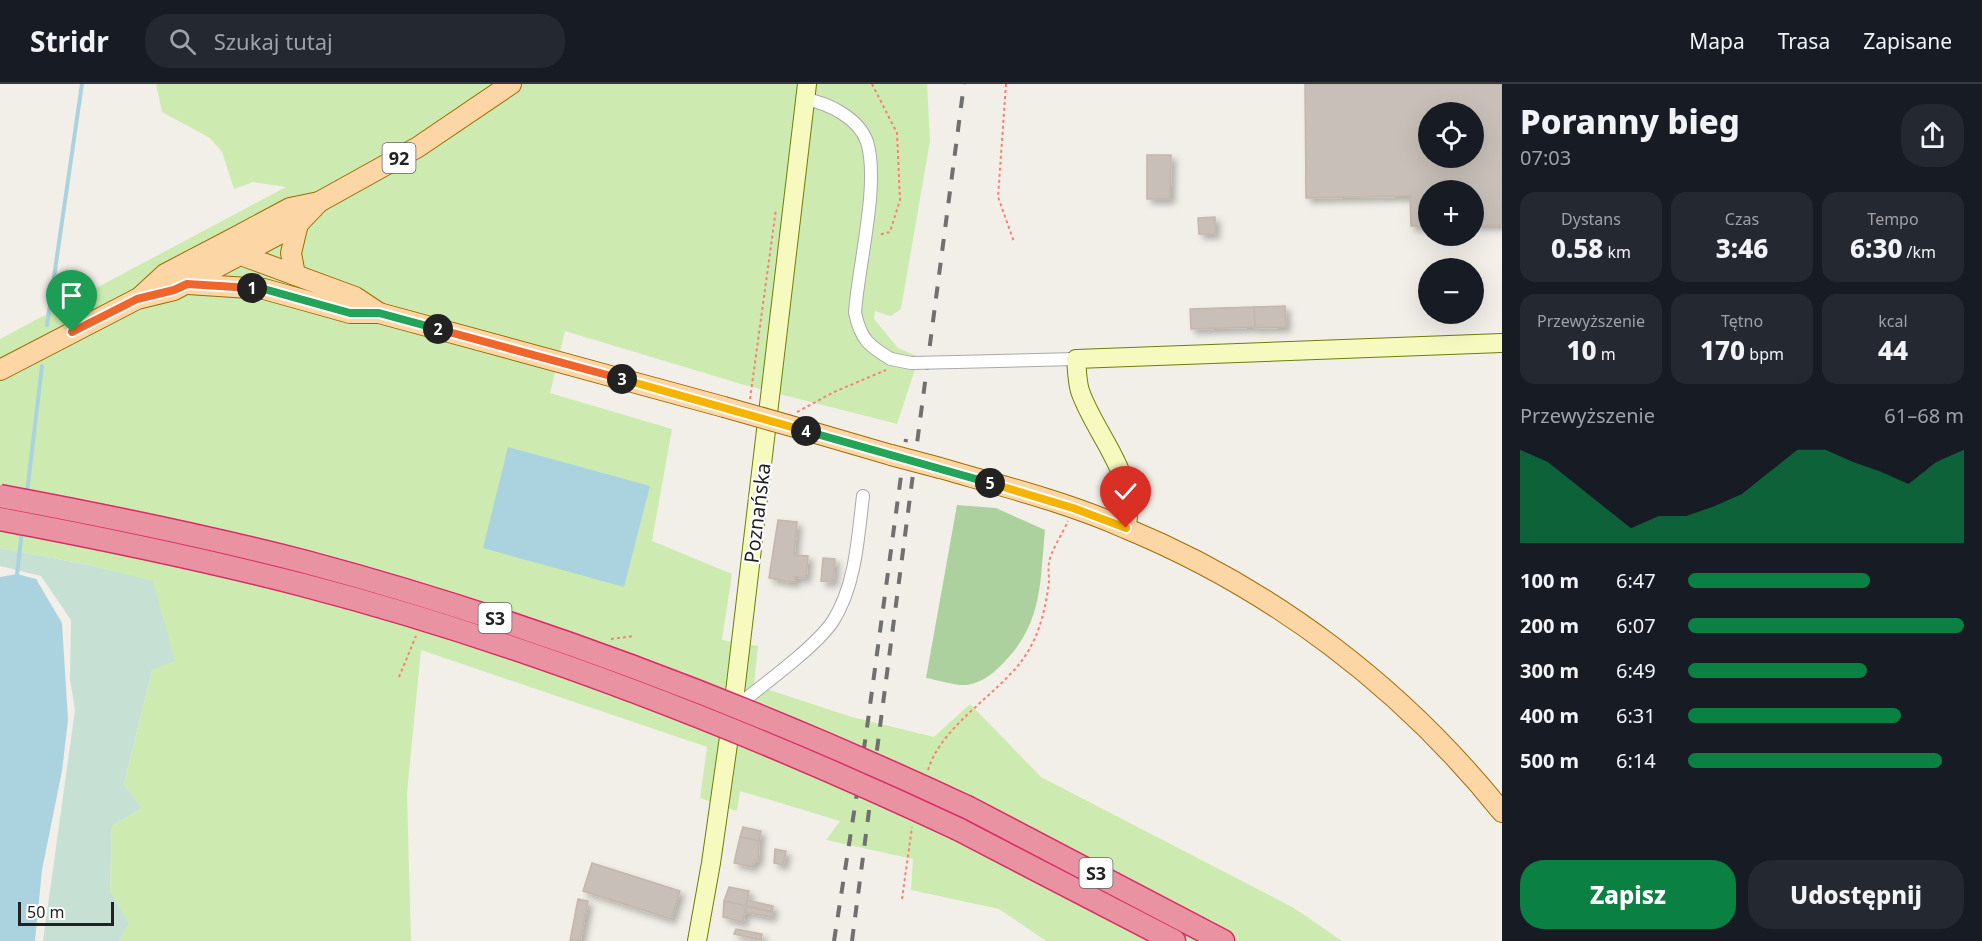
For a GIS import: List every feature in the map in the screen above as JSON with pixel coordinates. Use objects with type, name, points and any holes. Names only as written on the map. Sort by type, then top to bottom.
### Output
[{"type":"highway","name":"S3","points":[[0,496],[119,519],[292,559],[481,613],[629,664],[770,719],[969,808],[1223,941]]},
{"type":"highway","name":"S3","points":[[0,519],[231,567],[359,600],[473,635],[621,685],[830,770],[958,829],[1174,941]]},
{"type":"main road","name":"92","points":[[137,299],[165,274],[298,224],[319,202],[418,147],[511,84]]},
{"type":"main road","name":"92","points":[[0,370],[137,299],[174,290],[187,284],[290,208],[319,202]]},
{"type":"main road","points":[[295,275],[291,253],[298,224]]},
{"type":"main road","points":[[236,247],[295,275],[356,297],[379,313]]},
{"type":"main road","points":[[236,247],[244,272],[264,289]]},
{"type":"main road","points":[[187,284],[264,289],[350,313],[379,313],[940,468],[1073,508],[1126,528],[1242,586],[1324,639],[1420,721],[1469,772],[1502,812]]},
{"type":"street","points":[[806,91],[851,120],[867,140],[872,173],[855,313],[859,332],[872,347],[891,359],[911,363],[956,362],[1502,344]]},
{"type":"street","name":"Poznańska","points":[[697,941],[711,863],[733,708],[806,91]]},
{"type":"street","points":[[1076,359],[1080,390],[1118,465],[1128,492],[1130,513],[1126,528]]},
{"type":"street","points":[[733,708],[786,666],[833,621],[854,562],[863,496]]},
{"type":"path","points":[[863,238],[890,232],[900,200],[897,133],[872,84]]},
{"type":"path","points":[[1006,84],[998,197],[1014,242]]},
{"type":"path","points":[[987,699],[1022,660],[1036,636],[1045,606],[1049,561],[1073,508]]},
{"type":"green space","points":[[156,84],[927,84],[930,141],[901,309],[891,316],[875,311],[874,319],[898,348],[919,357],[897,424],[741,384],[565,331],[550,393],[672,429],[652,541],[732,574],[722,640],[758,646],[754,685],[852,717],[934,737],[970,704],[1041,777],[1294,908],[1342,941],[1046,941],[999,909],[911,890],[913,859],[826,840],[840,821],[740,791],[737,811],[700,798],[707,747],[421,650],[407,793],[411,941],[119,941],[129,923],[110,891],[112,826],[142,808],[124,784],[152,670],[153,582],[89,565],[0,548],[0,339],[286,187],[253,182],[234,189],[222,152],[210,138],[162,112]]},
{"type":"green space","points":[[957,505],[996,508],[1045,530],[1038,600],[1027,630],[998,669],[984,679],[967,685],[926,678]]},
{"type":"green space","points":[[0,548],[89,565],[153,581],[175,661],[152,670],[124,784],[142,808],[112,826],[110,891],[129,923],[119,941],[43,941],[75,710],[70,679],[71,620],[41,576],[0,566]]},
{"type":"water","points":[[508,447],[650,486],[624,587],[483,548]]},
{"type":"water","points":[[17,574],[36,579],[62,623],[68,720],[62,771],[42,870],[35,941],[0,941],[0,577]]},
{"type":"building","points":[[1305,84],[1502,84],[1502,225],[1484,225],[1484,180],[1418,180],[1418,226],[1411,226],[1410,196],[1306,198]]},
{"type":"building","points":[[1147,155],[1171,155],[1170,199],[1147,199]]},
{"type":"building","points":[[1215,217],[1215,234],[1199,234],[1198,218]]},
{"type":"building","points":[[1285,306],[1286,327],[1255,328],[1254,307]]},
{"type":"building","points":[[1254,307],[1255,327],[1191,329],[1190,309]]},
{"type":"building","points":[[778,520],[797,522],[794,555],[808,556],[806,578],[795,577],[795,582],[789,582],[769,578]]},
{"type":"building","points":[[823,558],[835,559],[833,582],[821,581]]},
{"type":"building","points":[[743,827],[761,831],[759,841],[740,837]]},
{"type":"building","points":[[740,837],[759,841],[758,861],[754,860],[753,867],[734,863]]},
{"type":"building","points":[[775,849],[786,851],[783,865],[774,863]]},
{"type":"building","points":[[592,863],[680,891],[671,919],[583,891]]},
{"type":"building","points":[[729,887],[749,891],[746,906],[724,901]]},
{"type":"building","points":[[578,899],[588,901],[580,941],[570,941]]},
{"type":"building","points":[[747,900],[773,906],[772,912],[746,906]]},
{"type":"building","points":[[724,901],[746,906],[743,922],[723,917]]},
{"type":"building","points":[[746,906],[772,912],[771,917],[745,912]]},
{"type":"building","points":[[736,929],[762,934],[761,940],[734,934]]},
{"type":"waterway","points":[[47,325],[82,84]]},
{"type":"waterway","points":[[27,493],[42,366]]},
{"type":"waterway","points":[[17,574],[22,530]]},
{"type":"railway","points":[[852,941],[964,84]]},
{"type":"railway","points":[[834,941],[866,735],[906,439]]},
{"type":"route","points":[[72,332],[137,299],[174,290],[187,284],[264,289],[350,313],[379,313],[662,390],[940,468],[1073,508],[1126,528]]}]
